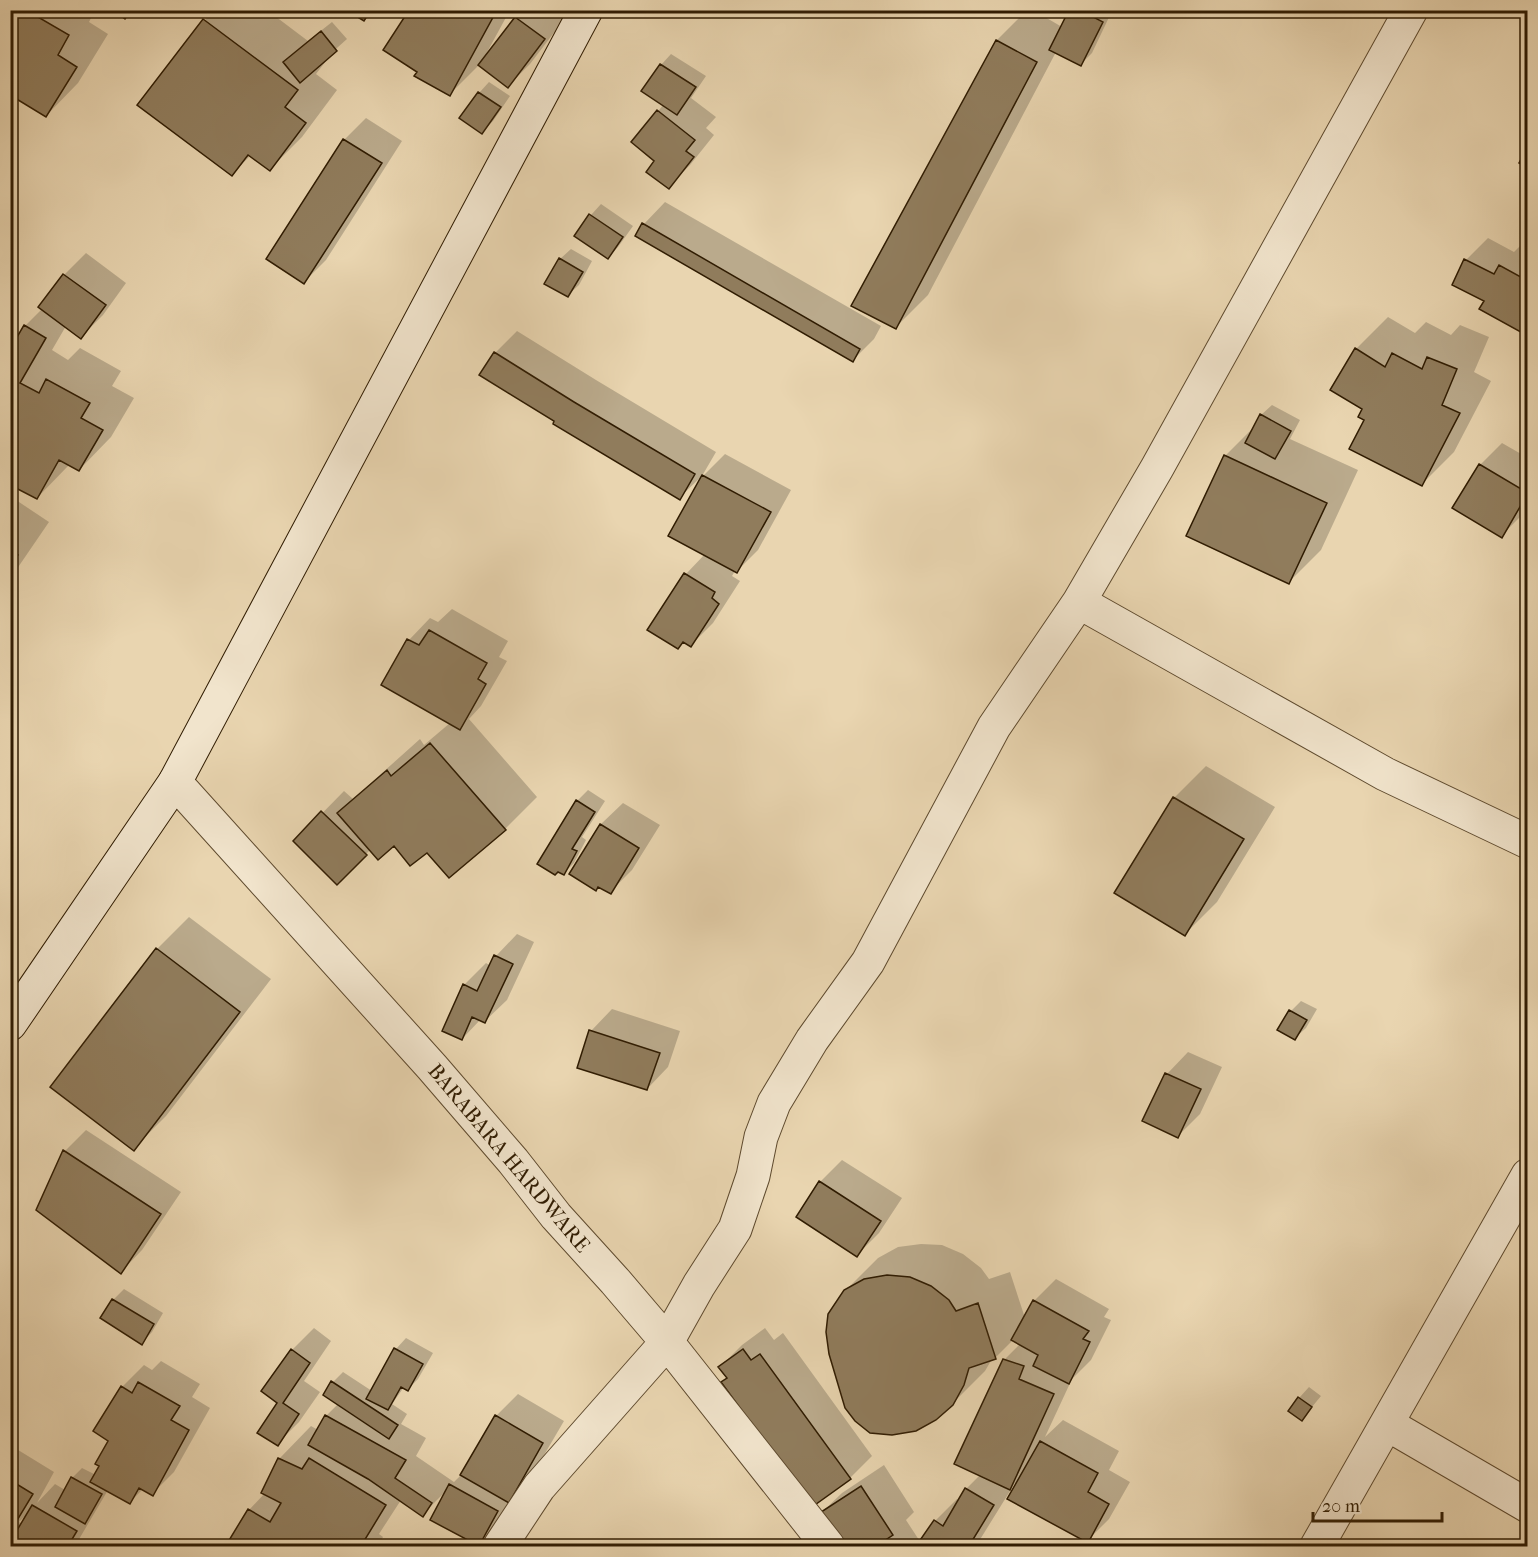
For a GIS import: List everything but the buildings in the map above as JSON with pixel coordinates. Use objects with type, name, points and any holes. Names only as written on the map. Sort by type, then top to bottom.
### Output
[{"type":"street","points":[[10,1024],[176,782],[586,10]]},
{"type":"street","points":[[500,1546],[539,1487],[667,1342],[699,1285],[735,1229],[753,1176],[761,1137],[774,1103],[812,1040],[868,962],[994,727],[1079,602],[1163,458],[1411,10]]},
{"type":"street","points":[[1079,602],[1385,774],[1527,842]]},
{"type":"street","name":"BARABARA HARDWARE","points":[[176,782],[432,1067],[513,1161],[556,1216],[667,1342],[828,1546]]},
{"type":"street","points":[[1317,1546],[1388,1424],[1527,1174]]},
{"type":"street","points":[[1388,1424],[1527,1506]]}]
